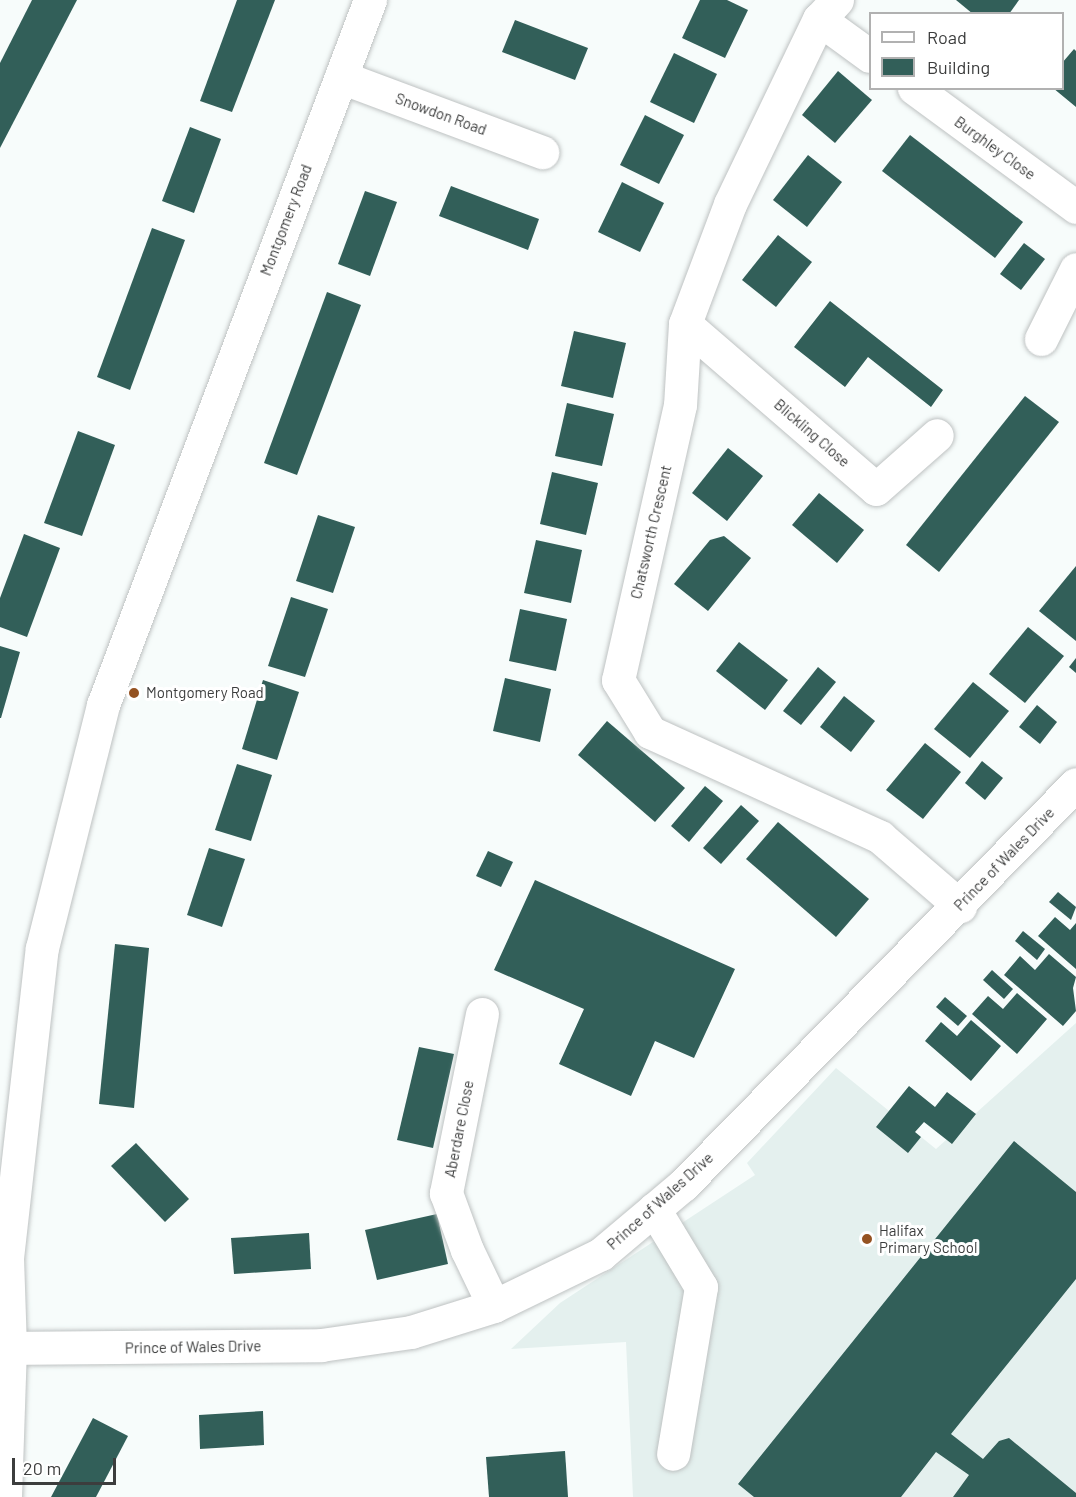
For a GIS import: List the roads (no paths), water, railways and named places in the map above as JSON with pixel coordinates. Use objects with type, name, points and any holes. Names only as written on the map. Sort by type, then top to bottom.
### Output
[{"type":"street","name":"Montgomery Road","points":[[5,1497],[7,1258],[42,948],[103,705],[370,0]]},
{"type":"street","points":[[828,9],[869,56]]},
{"type":"street","name":"Chatsworth Crescent","points":[[828,9],[730,204],[686,324],[680,405],[618,680],[650,732],[880,837],[960,906]]},
{"type":"street","name":"Snowdon Road","points":[[341,77],[542,152]]},
{"type":"street","name":"Burghley Close","points":[[917,90],[1076,207]]},
{"type":"street","points":[[1041,339],[1076,269]]},
{"type":"street","name":"Blickling Close","points":[[686,324],[876,489],[938,435]]},
{"type":"street","name":"Prince of Wales Drive","points":[[5,1348],[321,1346],[411,1332],[494,1306],[601,1254],[683,1185],[960,906],[1076,784]]},
{"type":"street","name":"Aberdare Close","points":[[482,1014],[446,1193],[467,1250],[494,1306]]},
{"type":"street","points":[[654,1209],[701,1287],[673,1454]]},
{"type":"place","name":"Montgomery Road","points":[[134,693]]},
{"type":"place","name":"Halifax Primary School","points":[[867,1239]]}]
